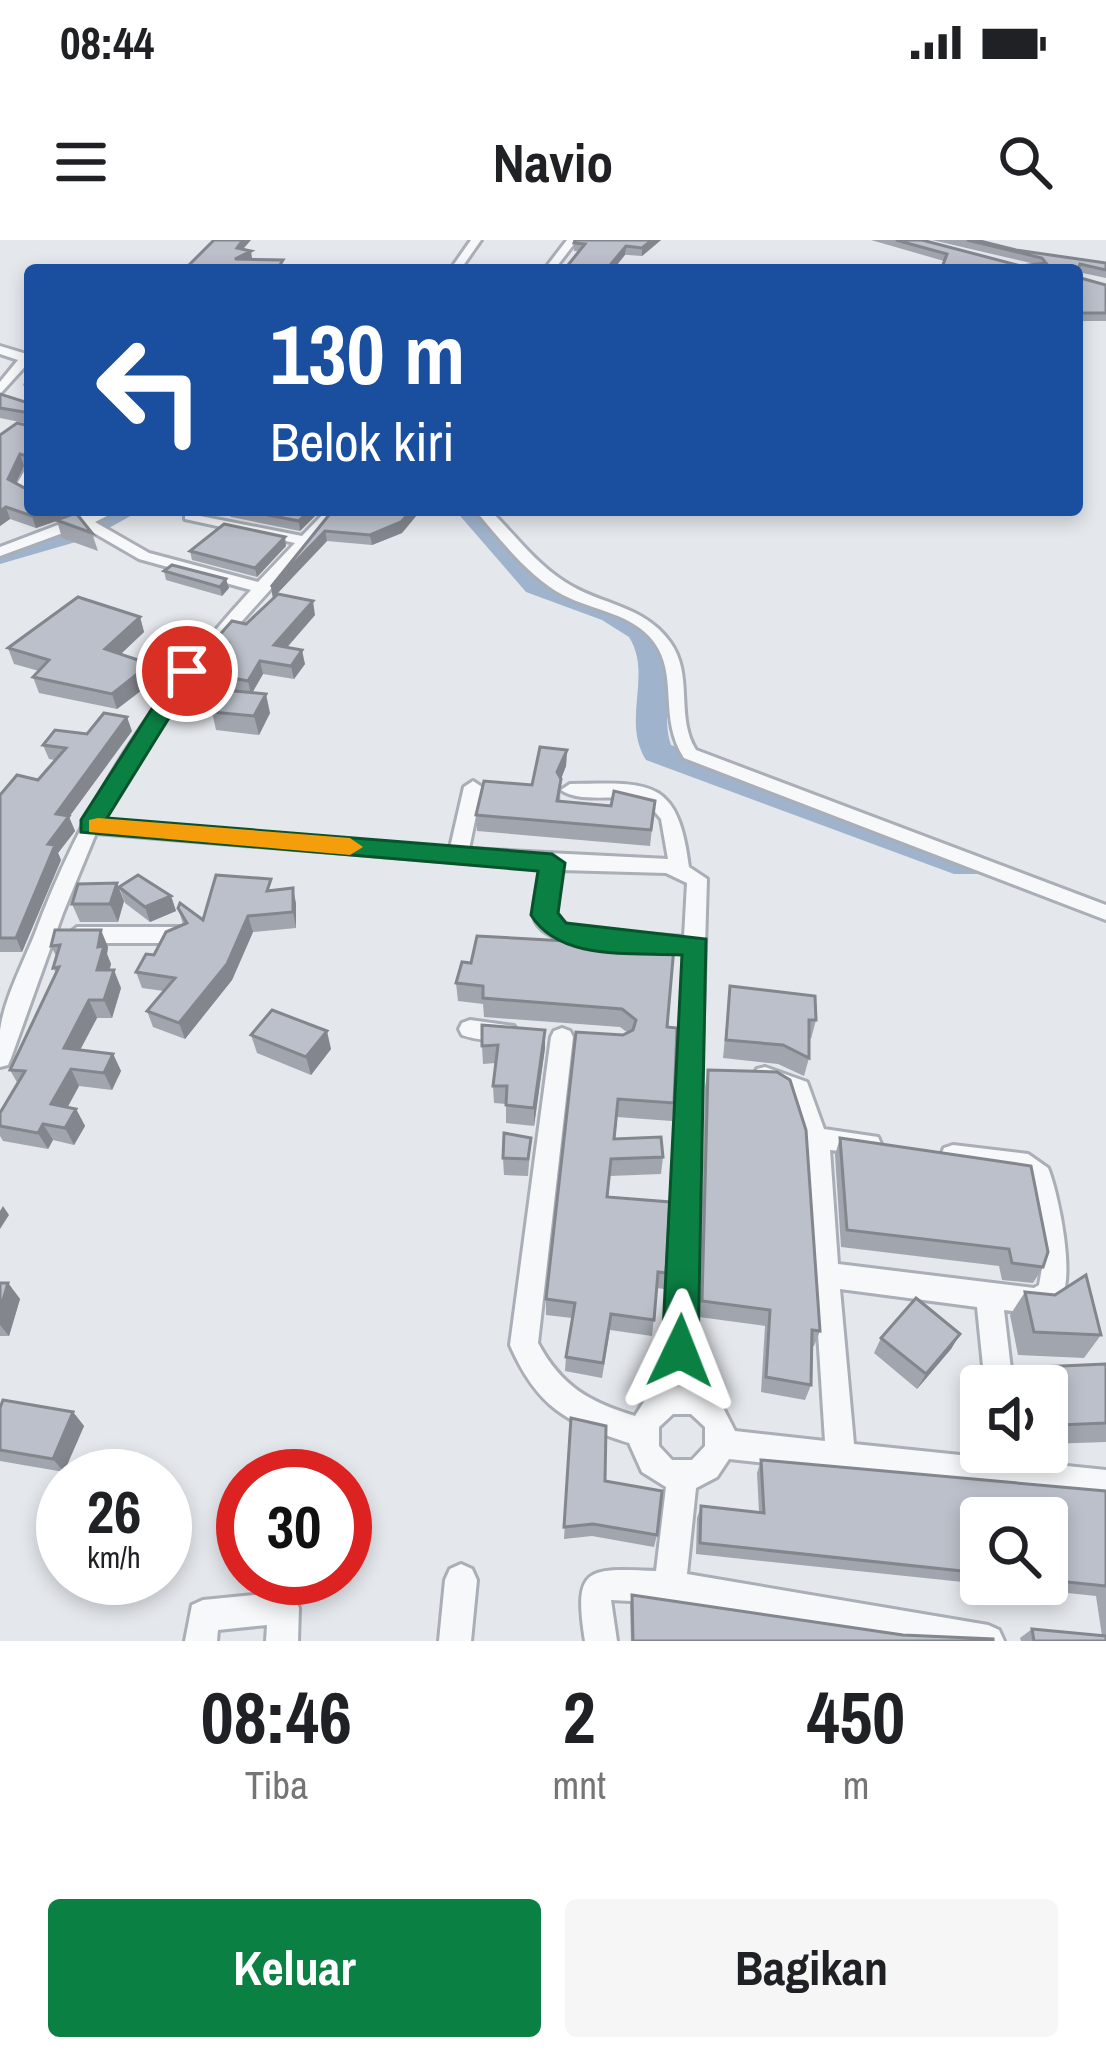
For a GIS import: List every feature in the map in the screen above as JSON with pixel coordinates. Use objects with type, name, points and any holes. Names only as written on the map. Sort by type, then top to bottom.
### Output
[{"type":"street","points":[[550,240],[561,256]]},
{"type":"street","points":[[554,264],[572,240]]},
{"type":"street","points":[[5,397],[24,362]]},
{"type":"street","points":[[75,516],[164,564],[259,587]]},
{"type":"street","points":[[0,552],[94,526],[105,516]]},
{"type":"street","points":[[0,1058],[90,826],[187,671],[259,587],[329,516]]},
{"type":"street","points":[[488,516],[552,581],[627,610],[666,645],[672,657],[677,734],[690,754],[1106,914]]},
{"type":"street","points":[[190,517],[304,541]]},
{"type":"street","points":[[458,855],[473,787]]},
{"type":"street","points":[[570,790],[644,792],[662,800],[676,821],[679,868]]},
{"type":"street","points":[[90,826],[552,863],[679,868],[697,879],[697,946],[711,1071],[678,1398]]},
{"type":"street","points":[[552,863],[544,915],[557,930],[574,937],[697,946]]},
{"type":"street","points":[[46,935],[179,935]]},
{"type":"street","points":[[470,1030],[572,1037],[538,1141],[524,1345],[547,1387],[571,1410],[643,1433]]},
{"type":"street","points":[[711,1071],[792,1083],[800,1089],[816,1138],[841,1456]]},
{"type":"street","points":[[816,1138],[1028,1165],[1039,1176],[1054,1268],[1052,1292],[1037,1301],[826,1275]]},
{"type":"street","points":[[989,1296],[996,1365]]},
{"type":"street","points":[[678,1398],[709,1412],[721,1444],[715,1462],[700,1474],[682,1477],[653,1463],[643,1433],[654,1408],[678,1398]]},
{"type":"street","points":[[721,1444],[960,1461]]},
{"type":"street","points":[[1051,1473],[1106,1485]]},
{"type":"street","points":[[670,1587],[682,1477]]},
{"type":"street","points":[[455,1641],[460,1580]]},
{"type":"street","points":[[601,1641],[594,1598],[603,1584],[670,1587],[988,1641]]},
{"type":"street","points":[[201,1641],[203,1616],[283,1608],[282,1641]]},
{"type":"building","points":[[214,240],[243,240],[237,248],[251,251],[235,259],[283,260],[281,264],[190,264]]},
{"type":"building","points":[[652,240],[642,248],[626,246],[611,264],[569,264],[585,244],[574,243]]},
{"type":"building","points":[[896,240],[922,240],[1013,264],[943,264],[947,254]]},
{"type":"building","points":[[967,240],[1106,263],[1106,270],[1083,264],[1038,264],[1046,263],[1042,258]]},
{"type":"building","points":[[1083,279],[1106,285],[1106,313],[1083,313]]},
{"type":"building","points":[[0,394],[24,402],[24,412],[0,408]]},
{"type":"building","points":[[17,423],[24,425],[24,455],[20,454],[8,479],[24,488],[24,513],[6,507],[0,511],[0,435]]},
{"type":"building","points":[[78,516],[92,533],[56,520]]},
{"type":"building","points":[[328,516],[406,516],[370,535],[325,531],[271,587]]},
{"type":"building","points":[[224,524],[285,537],[255,568],[190,551]]},
{"type":"building","points":[[172,565],[226,579],[220,587],[164,571]]},
{"type":"building","points":[[278,594],[313,601],[274,645],[302,650],[291,666],[260,661],[248,681],[203,672],[228,643],[215,640],[232,621],[246,624]]},
{"type":"building","points":[[78,597],[140,617],[105,649],[150,664],[112,694],[33,677],[49,660],[8,648]]},
{"type":"building","points":[[224,690],[266,694],[254,716],[212,712]]},
{"type":"building","points":[[104,713],[127,717],[56,814],[69,816],[48,844],[55,845],[16,938],[0,938],[0,795],[17,775],[38,780],[66,748],[43,745],[55,730],[87,734]]},
{"type":"building","points":[[540,747],[567,750],[557,772],[561,779],[557,801],[611,806],[614,791],[655,801],[651,830],[476,815],[484,781],[532,785]]},
{"type":"building","points":[[138,875],[171,896],[145,907],[119,887]]},
{"type":"building","points":[[216,875],[271,879],[267,891],[293,888],[293,912],[248,916],[227,964],[179,1023],[147,1011],[175,978],[136,972],[146,954],[154,955],[166,932],[187,923],[180,903],[203,920]]},
{"type":"building","points":[[117,883],[110,904],[72,904],[78,884]]},
{"type":"building","points":[[55,930],[101,930],[98,947],[104,946],[97,970],[114,970],[104,1000],[89,1000],[64,1048],[113,1054],[104,1073],[71,1069],[51,1104],[76,1109],[65,1128],[43,1124],[38,1133],[0,1126],[0,1113],[25,1071],[10,1070],[59,967],[53,968],[60,945],[51,946]]},
{"type":"building","points":[[477,936],[674,947],[667,1027],[677,1028],[674,1103],[618,1099],[614,1139],[661,1137],[663,1157],[611,1159],[607,1197],[670,1202],[666,1273],[658,1272],[654,1320],[611,1314],[603,1363],[566,1357],[575,1303],[546,1299],[576,1032],[623,1035],[633,1030],[636,1020],[622,1009],[483,998],[483,986],[456,983],[462,962],[471,963]]},
{"type":"building","points":[[730,986],[815,996],[816,1020],[809,1020],[809,1058],[783,1045],[726,1040]]},
{"type":"building","points":[[272,1010],[327,1031],[306,1057],[251,1035]]},
{"type":"building","points":[[482,1025],[545,1030],[534,1108],[506,1105],[507,1086],[493,1086],[498,1045],[482,1046]]},
{"type":"building","points":[[708,1070],[777,1072],[790,1080],[806,1130],[820,1331],[812,1330],[811,1385],[766,1377],[770,1310],[702,1301]]},
{"type":"building","points":[[504,1133],[531,1138],[528,1159],[503,1158]]},
{"type":"building","points":[[840,1138],[1031,1166],[1048,1252],[1043,1267],[1012,1263],[1009,1249],[847,1230]]},
{"type":"building","points":[[1086,1275],[1101,1335],[1034,1332],[1025,1292],[1055,1295]]},
{"type":"building","points":[[0,1283],[8,1283],[0,1310]]},
{"type":"building","points":[[916,1298],[960,1334],[926,1374],[881,1338]]},
{"type":"building","points":[[1106,1364],[1106,1423],[1068,1425],[1068,1366]]},
{"type":"building","points":[[3,1400],[73,1412],[57,1449],[36,1449],[36,1456],[0,1450]]},
{"type":"building","points":[[571,1418],[606,1426],[605,1481],[662,1491],[657,1535],[593,1524],[564,1527]]},
{"type":"building","points":[[761,1460],[1106,1491],[1106,1586],[1068,1582],[1068,1497],[960,1497],[960,1571],[700,1543],[701,1506],[764,1513]]},
{"type":"building","points":[[632,1595],[903,1635],[993,1641],[633,1641]]},
{"type":"building","points":[[1032,1629],[1106,1636],[1106,1641],[1034,1641]]},
{"type":"waterway","points":[[0,556],[83,531],[115,516]]},
{"type":"waterway","points":[[473,516],[536,586],[613,614],[640,630],[653,657],[650,727],[658,752],[967,865]]},
{"type":"slow traffic","points":[[98,826],[350,847]]},
{"type":"route","points":[[187,671],[137,744],[90,826],[552,863],[544,915],[557,930],[574,937],[697,946],[680,1351]]}]
